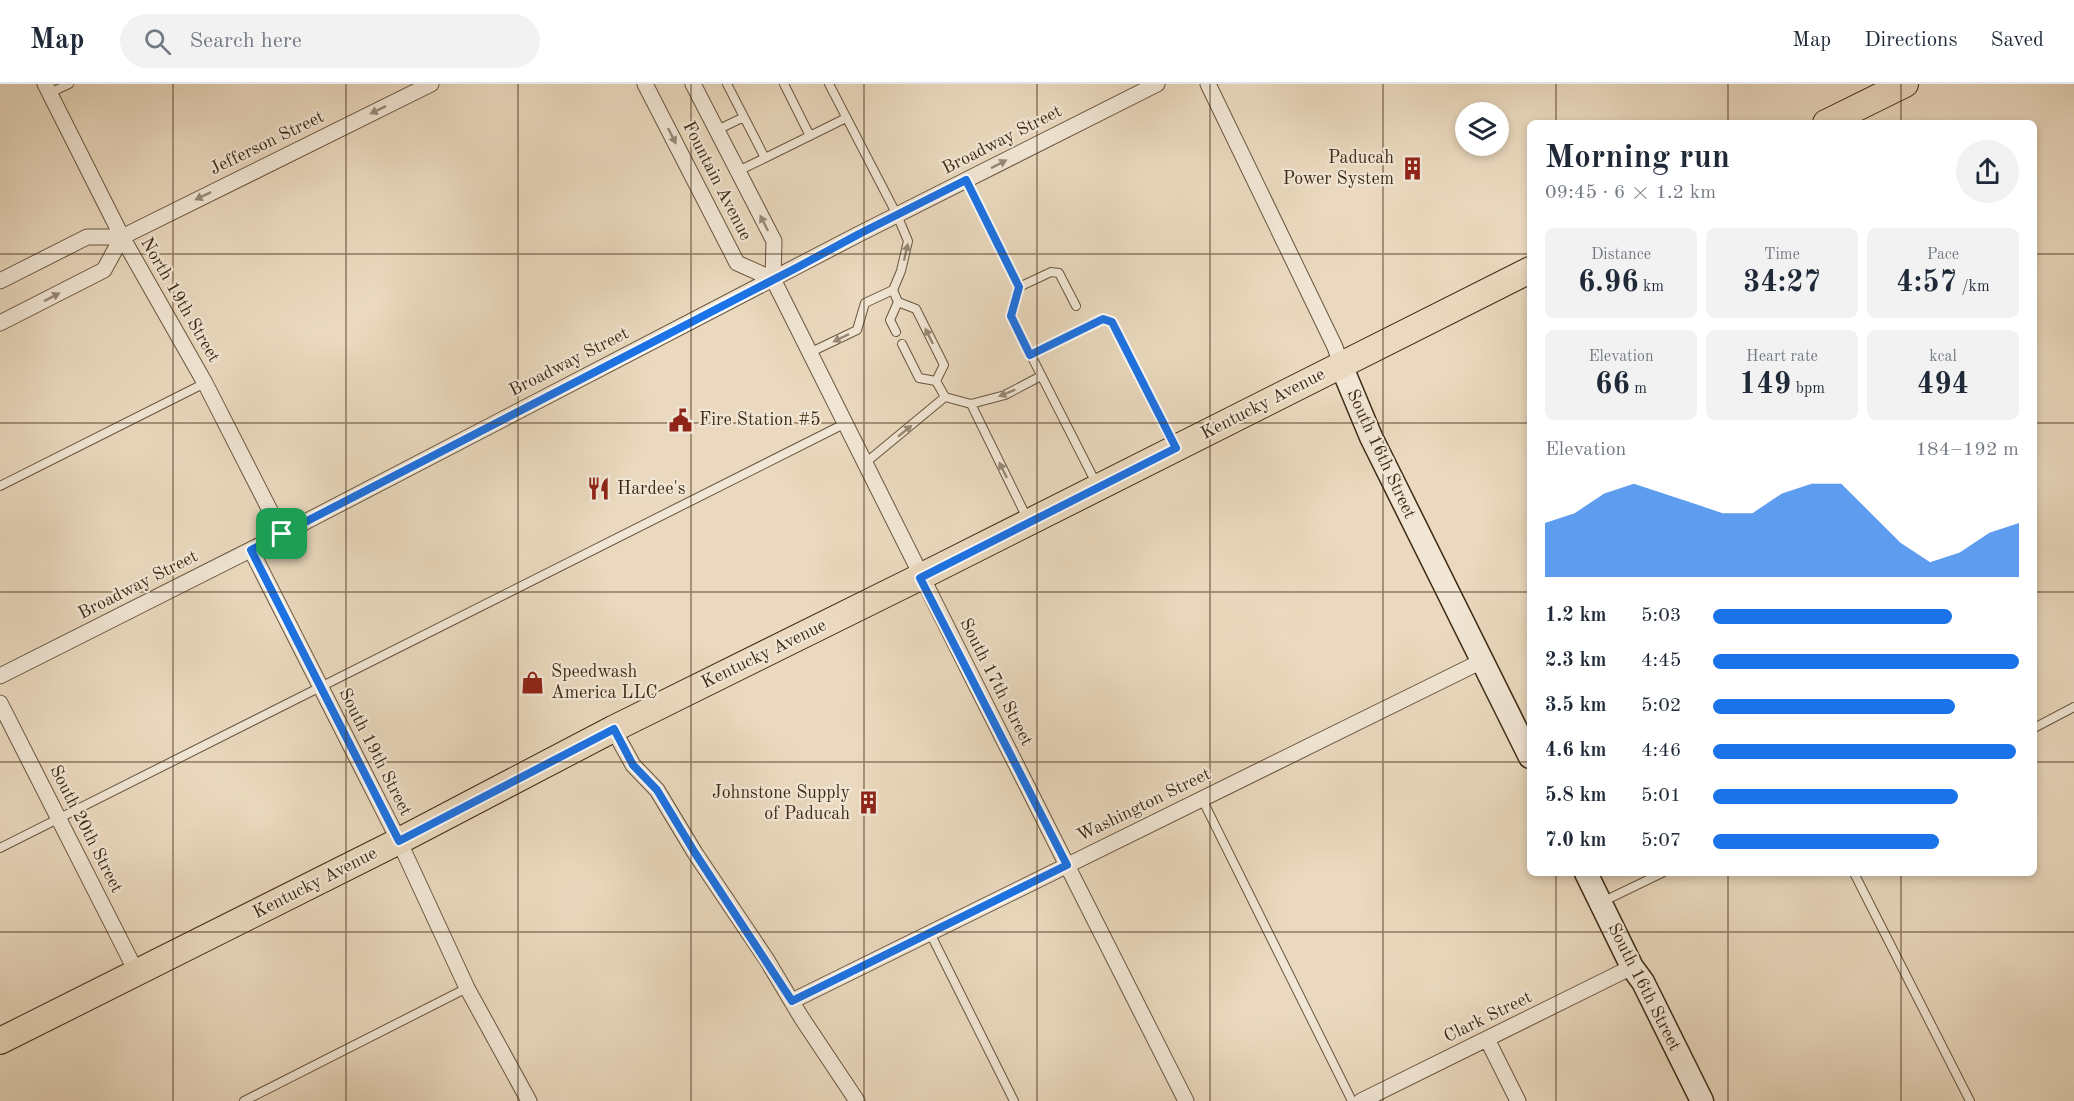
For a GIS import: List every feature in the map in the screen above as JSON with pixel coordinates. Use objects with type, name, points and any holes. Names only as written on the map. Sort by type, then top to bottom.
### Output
[{"type":"main road","points":[[1832,120],[1905,84]]},
{"type":"main road","name":"Kentucky Avenue","points":[[0,1041],[399,841],[614,729],[920,578],[1527,271]]},
{"type":"street","name":"Jefferson Street","points":[[0,281],[87,237],[122,237],[430,84]]},
{"type":"street","name":"Fountain Avenue","points":[[645,84],[737,263],[773,279],[774,241],[693,84]]},
{"type":"street","name":"Broadway Street","points":[[0,676],[251,550],[897,215],[1157,84]]},
{"type":"street","name":"South 16th Street","points":[[1208,84],[1335,346],[1371,437],[1527,751]]},
{"type":"street","name":"North 19th Street","points":[[47,88],[122,237],[205,383],[282,534]]},
{"type":"street","points":[[0,323],[104,270],[122,237]]},
{"type":"street","name":"South 17th Street","points":[[773,279],[920,578],[1186,1101]]},
{"type":"street","name":"South 19th Street","points":[[251,550],[399,841],[467,988],[529,1101]]},
{"type":"street","name":"Washington Street","points":[[792,1001],[1482,661]]},
{"type":"street","name":"South 20th Street","points":[[0,703],[136,973]]},
{"type":"street","points":[[614,729],[633,765],[657,790],[695,853],[857,1101]]},
{"type":"street","name":"South 16th Street","points":[[1587,876],[1702,1101]]},
{"type":"street","name":"Clark Street","points":[[1361,1101],[1632,967]]},
{"type":"street","points":[[1487,1039],[1518,1101]]},
{"type":"lane","points":[[47,88],[69,84]]},
{"type":"lane","points":[[727,84],[765,158]]},
{"type":"lane","points":[[784,84],[810,136]]},
{"type":"lane","points":[[809,353],[857,330],[865,303],[893,290],[901,271],[908,241],[897,215],[829,84]]},
{"type":"lane","points":[[717,130],[744,117]]},
{"type":"lane","points":[[738,171],[846,118]]},
{"type":"lane","points":[[966,180],[1019,287],[1011,316],[1098,488]]},
{"type":"lane","points":[[1019,287],[1051,272],[1059,273],[1076,306]]},
{"type":"lane","points":[[893,290],[898,302],[916,309],[944,365],[936,381]]},
{"type":"lane","points":[[896,332],[890,320],[898,302]]},
{"type":"lane","points":[[1030,355],[1103,319],[1112,322],[1176,448]]},
{"type":"lane","points":[[902,344],[919,378],[936,381]]},
{"type":"lane","points":[[936,381],[945,397],[971,404],[1005,395],[1041,376]]},
{"type":"lane","points":[[0,486],[205,383]]},
{"type":"lane","points":[[864,464],[945,397]]},
{"type":"lane","points":[[971,404],[1029,522]]},
{"type":"lane","points":[[0,848],[844,424]]},
{"type":"lane","points":[[2037,726],[2074,707]]},
{"type":"lane","points":[[1202,799],[1352,1101]]},
{"type":"lane","points":[[1600,903],[1656,876]]},
{"type":"lane","points":[[1856,876],[1970,1101]]},
{"type":"lane","points":[[930,933],[1014,1101]]},
{"type":"lane","points":[[244,1101],[467,988]]},
{"type":"place","name":"Paducah Power System","points":[[1412,168]]},
{"type":"place","name":"Fire Station #5","points":[[681,420]]},
{"type":"place","name":"Hardee's","points":[[599,489]]},
{"type":"place","name":"Speedwash America LLC","points":[[533,682]]},
{"type":"place","name":"Johnstone Supply of Paducah","points":[[868,803]]},
{"type":"route","points":[[966,180],[1019,287],[1011,316],[1030,355],[1103,319],[1112,322],[1176,448],[920,578],[1067,865],[792,1001],[695,853],[657,790],[633,765],[614,729],[399,841],[251,550],[282,534],[966,180]]}]
